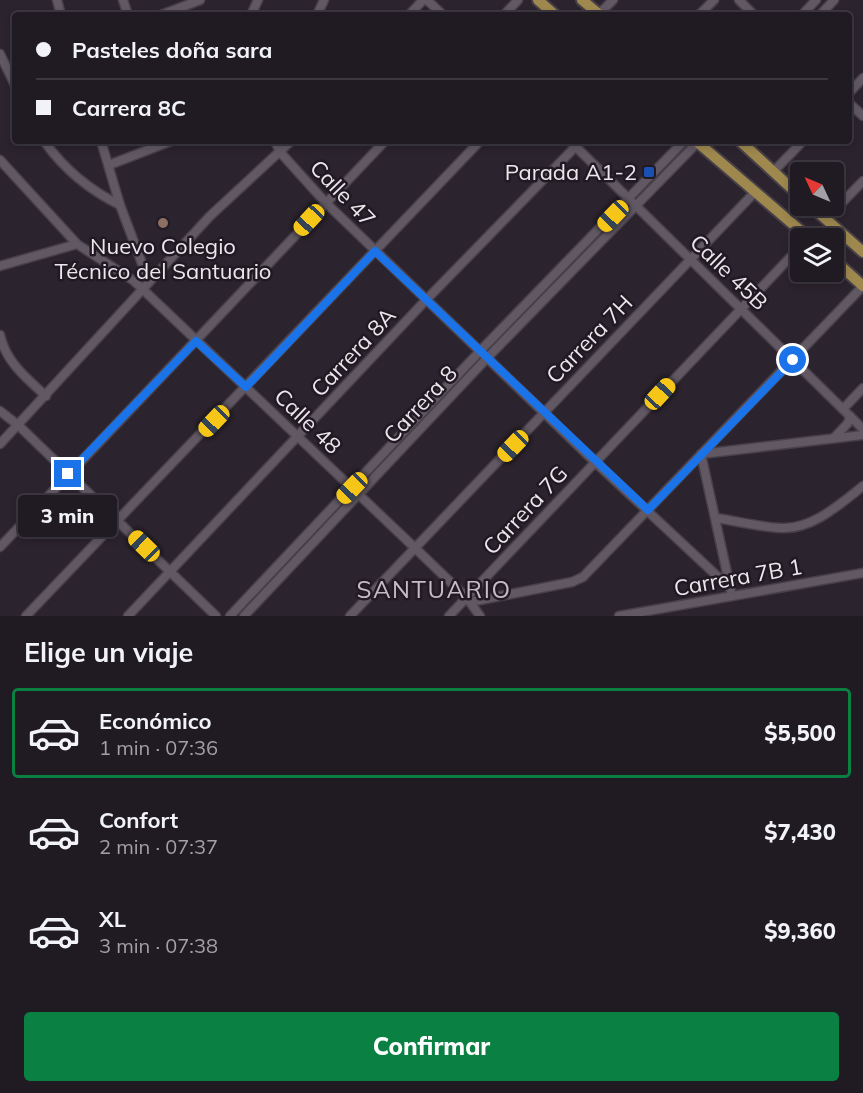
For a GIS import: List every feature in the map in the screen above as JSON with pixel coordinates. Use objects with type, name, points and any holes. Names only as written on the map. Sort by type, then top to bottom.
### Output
[{"type":"main road","points":[[538,0],[552,12]]},
{"type":"main road","points":[[582,0],[596,12]]},
{"type":"main road","points":[[700,144],[796,228]]},
{"type":"main road","points":[[743,144],[790,187]]},
{"type":"main road","points":[[823,216],[863,252]]},
{"type":"main road","points":[[844,269],[863,286]]},
{"type":"street","points":[[169,12],[200,0]]},
{"type":"street","points":[[412,12],[425,0],[439,12]]},
{"type":"street","points":[[507,12],[518,0]]},
{"type":"street","points":[[603,12],[613,0]]},
{"type":"street","points":[[702,12],[714,0]]},
{"type":"street","points":[[739,0],[751,12]]},
{"type":"street","points":[[805,12],[816,0]]},
{"type":"street","points":[[823,12],[834,0]]},
{"type":"street","points":[[0,54],[12,79]]},
{"type":"street","points":[[852,90],[863,78]]},
{"type":"street","points":[[852,106],[863,116]]},
{"type":"street","points":[[46,144],[63,165],[93,192],[120,205]]},
{"type":"street","points":[[102,144],[120,205],[149,282]]},
{"type":"street","points":[[109,165],[162,144]]},
{"type":"street","name":"Calle 47","points":[[276,144],[280,152],[326,203],[731,592]]},
{"type":"street","points":[[0,444],[210,216],[288,144]]},
{"type":"street","points":[[0,547],[382,144]]},
{"type":"street","points":[[26,616],[477,144]]},
{"type":"street","name":"Carrera 8A","points":[[128,616],[574,144]]},
{"type":"street","name":"Calle 45B","points":[[576,144],[863,429]]},
{"type":"street","name":"Carrera 8","points":[[230,616],[481,350],[630,200],[681,144]]},
{"type":"street","name":"Carrera 8","points":[[244,616],[488,357],[696,144]]},
{"type":"street","points":[[773,172],[800,144]]},
{"type":"street","name":"Calle 48","points":[[0,160],[77,244],[142,289],[415,548],[468,600],[480,616]]},
{"type":"street","points":[[826,219],[863,181]]},
{"type":"street","name":"Carrera 7H","points":[[350,616],[755,192]]},
{"type":"street","points":[[0,266],[77,244]]},
{"type":"street","name":"Carrera 7G","points":[[450,616],[468,600],[595,462],[790,257]]},
{"type":"street","points":[[468,600],[572,582],[583,577],[863,286]]},
{"type":"street","points":[[0,335],[5,353],[19,372],[45,396]]},
{"type":"street","points":[[834,438],[848,423],[847,413],[863,388]]},
{"type":"street","points":[[0,411],[18,425],[216,616]]},
{"type":"street","points":[[701,454],[863,435]]},
{"type":"street","points":[[701,454],[731,592]]},
{"type":"street","points":[[716,518],[781,528],[793,527],[812,521],[836,508],[863,486]]},
{"type":"street","name":"Carrera 7B 1","points":[[619,616],[641,614],[731,592],[863,573]]},
{"type":"place","name":"Parada A1-2","points":[[649,172]]},
{"type":"place","name":"Nuevo Colegio Técnico del Santuario","points":[[163,223]]},
{"type":"district","name":"SANTUARIO","points":[[434,590]]},
{"type":"route","points":[[68,474],[196,341],[246,387],[375,251],[648,510],[793,360]]}]
